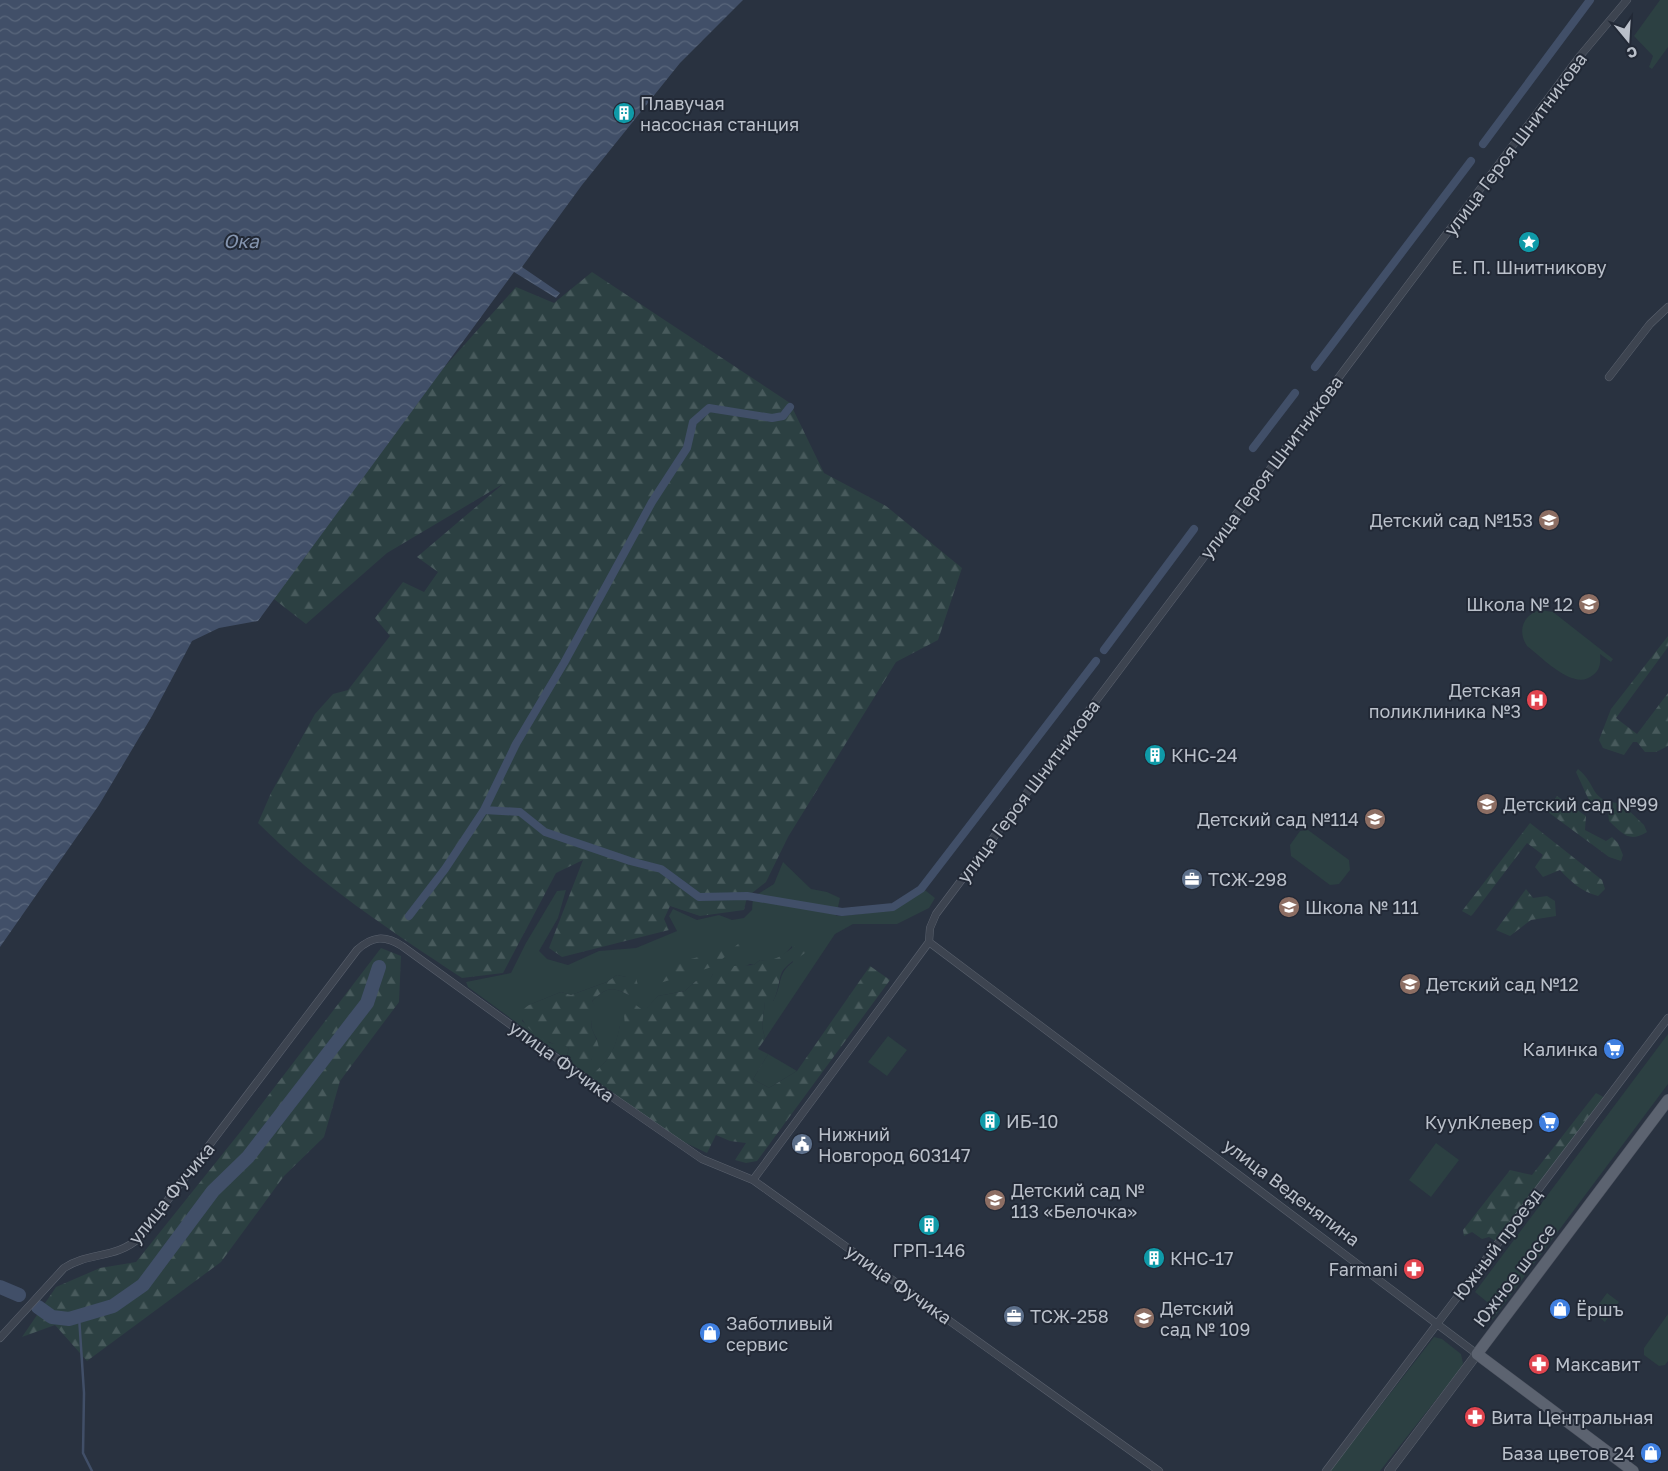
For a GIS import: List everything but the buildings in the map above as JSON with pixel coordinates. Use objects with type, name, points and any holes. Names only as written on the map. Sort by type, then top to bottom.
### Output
[{"type":"main road","name":"Южное шоссе","points":[[1477,1354],[1668,1100]]},
{"type":"main road","name":"улица Веденяпина","points":[[1477,1354],[1633,1471]]},
{"type":"street","name":"улица Героя Шнитникова","points":[[929,942],[930,928],[936,914],[1580,56],[1627,0]]},
{"type":"street","points":[[1610,376],[1650,324],[1668,307]]},
{"type":"street","name":"улица Фучика","points":[[0,1338],[64,1268],[75,1261],[119,1252],[129,1247],[139,1238],[357,950],[366,942],[375,938],[392,940],[402,946],[576,1072],[702,1159],[753,1180],[1158,1471]]},
{"type":"street","points":[[753,1180],[929,942]]},
{"type":"street","name":"улица Веденяпина","points":[[929,942],[1477,1354]]},
{"type":"street","name":"Южный проезд","points":[[1326,1471],[1668,1018]]},
{"type":"street","name":"Южное шоссе","points":[[1389,1471],[1477,1354]]},
{"type":"green space","points":[[1660,0],[1668,0],[1668,47],[1652,69],[1649,67],[1653,56],[1634,36]]},
{"type":"green space","points":[[592,272],[790,403],[824,473],[886,506],[962,568],[938,640],[896,662],[788,837],[766,882],[747,897],[744,910],[700,916],[670,906],[664,919],[669,930],[562,957],[549,948],[583,860],[556,873],[503,973],[462,978],[330,886],[258,823],[271,793],[315,714],[333,694],[348,690],[390,636],[375,618],[403,582],[424,592],[438,572],[417,557],[503,484],[387,553],[306,624],[252,582],[516,287],[554,303]]},
{"type":"green space","points":[[1540,610],[1553,612],[1613,659],[1611,662],[1600,654],[1599,668],[1593,675],[1585,679],[1568,676],[1550,665],[1527,646],[1522,635],[1523,624],[1529,616]]},
{"type":"green space","points":[[1668,636],[1668,647],[1616,718],[1637,734],[1668,693],[1668,746],[1656,752],[1645,752],[1637,742],[1633,742],[1624,755],[1603,748],[1599,740],[1611,709]]},
{"type":"green space","points":[[1578,769],[1599,796],[1604,800],[1621,803],[1644,825],[1647,832],[1635,837],[1627,836],[1609,821],[1608,811],[1604,805],[1593,809],[1576,772]]},
{"type":"green space","points":[[1557,796],[1586,816],[1585,830],[1606,841],[1612,837],[1618,843],[1623,855],[1621,861],[1609,857],[1548,812],[1548,808]]},
{"type":"green space","points":[[1530,823],[1602,880],[1605,889],[1598,896],[1587,892],[1577,886],[1560,870],[1543,877],[1535,867],[1543,855],[1527,843],[1473,914],[1471,916],[1462,911]]},
{"type":"green space","points":[[1308,830],[1349,860],[1350,870],[1339,884],[1330,885],[1291,856],[1290,845],[1300,831]]},
{"type":"green space","points":[[783,862],[811,889],[827,892],[840,898],[836,916],[882,910],[901,901],[921,887],[935,898],[929,908],[897,924],[853,924],[835,934],[765,1039],[762,1026],[765,1001],[773,1001],[784,971],[793,962],[792,946],[785,954],[778,958],[760,960],[754,965],[750,964],[728,974],[713,974],[709,982],[696,981],[685,991],[658,996],[644,1012],[625,1022],[625,1029],[620,1026],[611,1053],[604,1064],[592,1075],[590,1064],[597,1039],[592,1027],[592,1017],[596,1009],[592,1001],[609,989],[618,990],[629,995],[626,977],[617,975],[607,982],[571,995],[561,992],[529,1005],[522,1021],[550,1043],[561,1044],[569,1048],[566,1059],[468,987],[466,982],[511,973],[526,943],[557,891],[566,890],[558,918],[539,951],[547,959],[568,965],[599,951],[636,948],[677,931],[669,916],[673,909],[697,920],[719,915],[732,920],[744,918],[752,910],[753,897],[774,884]]},
{"type":"green space","points":[[1526,889],[1533,898],[1547,896],[1555,901],[1556,916],[1531,920],[1510,936],[1496,930]]},
{"type":"green space","points":[[742,941],[748,949],[743,954],[731,952],[712,967],[660,983],[654,977],[660,967],[733,948]]},
{"type":"green space","points":[[806,941],[813,945],[807,952],[785,968],[781,974],[773,1001],[765,1002],[762,1026],[765,1039],[758,1049],[768,1054],[753,1079],[769,1088],[797,1071],[870,966],[890,980],[757,1161],[746,1163],[735,1160],[746,1143],[730,1141],[716,1135],[707,1153],[669,1135],[566,1059],[569,1048],[544,1040],[535,1034],[527,1026],[519,1012],[529,1005],[561,992],[571,995],[607,982],[617,975],[626,977],[635,973],[639,990],[629,995],[618,990],[609,989],[592,1001],[597,1009],[591,1026],[599,1048],[592,1060],[593,1074],[604,1063],[611,1052],[620,1025],[625,1028],[624,1013],[633,1003],[644,1011],[658,996],[685,991],[696,981],[709,981],[713,974],[728,974],[734,966],[754,965],[760,960],[780,957]]},
{"type":"green space","points":[[381,948],[401,956],[399,1002],[340,1081],[324,1137],[284,1176],[221,1262],[87,1361],[55,1325],[22,1337],[56,1287],[100,1268],[136,1262],[241,1131]]},
{"type":"green space","points":[[1668,1034],[1668,1084],[1492,1320],[1486,1314],[1492,1306],[1475,1292]]},
{"type":"green space","points":[[888,1036],[907,1050],[887,1076],[868,1062]]},
{"type":"green space","points":[[768,1054],[797,1071],[769,1088],[753,1079]]},
{"type":"green space","points":[[1596,1093],[1607,1099],[1497,1242],[1489,1237],[1482,1239],[1472,1232],[1464,1236],[1463,1230],[1510,1170],[1532,1175]]},
{"type":"green space","points":[[1436,1143],[1459,1160],[1431,1197],[1409,1180]]},
{"type":"green space","points":[[1607,1293],[1619,1302],[1605,1322],[1593,1312]]},
{"type":"green space","points":[[1668,1314],[1668,1361],[1665,1365],[1659,1366],[1644,1355],[1644,1348]]},
{"type":"green space","points":[[1434,1337],[1442,1339],[1461,1354],[1463,1363],[1461,1368],[1380,1471],[1330,1471]]},
{"type":"water","name":"Ока","points":[[0,0],[743,0],[680,63],[582,185],[522,267],[560,293],[556,298],[514,272],[258,621],[219,628],[192,641],[152,716],[99,805],[0,947]]},
{"type":"waterway","points":[[1483,144],[1590,0]]},
{"type":"waterway","points":[[1315,367],[1471,161]]},
{"type":"waterway","points":[[1253,448],[1295,393]]},
{"type":"waterway","points":[[484,810],[516,744],[564,663],[652,502],[687,448],[693,422],[709,408],[772,418],[783,416],[790,407]]},
{"type":"waterway","points":[[1104,650],[1194,529]]},
{"type":"waterway","points":[[409,916],[445,869],[484,810],[520,812],[545,832],[630,861],[661,869],[699,897],[747,896],[842,912],[893,907],[921,889],[1096,661]]},
{"type":"waterway","points":[[38,1307],[52,1317],[69,1319],[113,1306],[143,1285],[213,1191],[248,1157],[367,1003],[379,967]]},
{"type":"waterway","points":[[0,1287],[19,1295]]},
{"type":"waterway","points":[[79,1316],[84,1393],[83,1453],[92,1471]]},
{"type":"place","name":"Плавучая насосная станция","points":[[624,113]]},
{"type":"place","name":"Е. П. Шнитникову","points":[[1529,242]]},
{"type":"place","name":"Детский сад №153","points":[[1549,520]]},
{"type":"place","name":"Школа № 12","points":[[1589,604]]},
{"type":"place","name":"Детская поликлиника №3","points":[[1537,700]]},
{"type":"place","name":"КНС-24","points":[[1155,755]]},
{"type":"place","name":"Детский сад №99","points":[[1487,804]]},
{"type":"place","name":"Детский сад №114","points":[[1375,819]]},
{"type":"place","name":"ТСЖ-298","points":[[1192,879]]},
{"type":"place","name":"Школа № 111","points":[[1289,907]]},
{"type":"place","name":"Детский сад №12","points":[[1410,984]]},
{"type":"place","name":"Калинка","points":[[1614,1049]]},
{"type":"place","name":"ИБ-10","points":[[990,1121]]},
{"type":"place","name":"КуулКлевер","points":[[1549,1122]]},
{"type":"place","name":"Нижний Новгород 603147","points":[[802,1144]]},
{"type":"place","name":"Детский сад № 113 «Белочка»","points":[[995,1200]]},
{"type":"place","name":"ГРП-146","points":[[929,1225]]},
{"type":"place","name":"КНС-17","points":[[1154,1258]]},
{"type":"place","name":"Farmani","points":[[1414,1269]]},
{"type":"place","name":"Ёршъ","points":[[1560,1309]]},
{"type":"place","name":"ТСЖ-258","points":[[1014,1316]]},
{"type":"place","name":"Детский сад № 109","points":[[1144,1318]]},
{"type":"place","name":"Заботливый сервис","points":[[710,1333]]},
{"type":"place","name":"Максавит","points":[[1539,1364]]},
{"type":"place","name":"Вита Центральная","points":[[1475,1417]]},
{"type":"place","name":"База цветов 24","points":[[1651,1453]]}]
